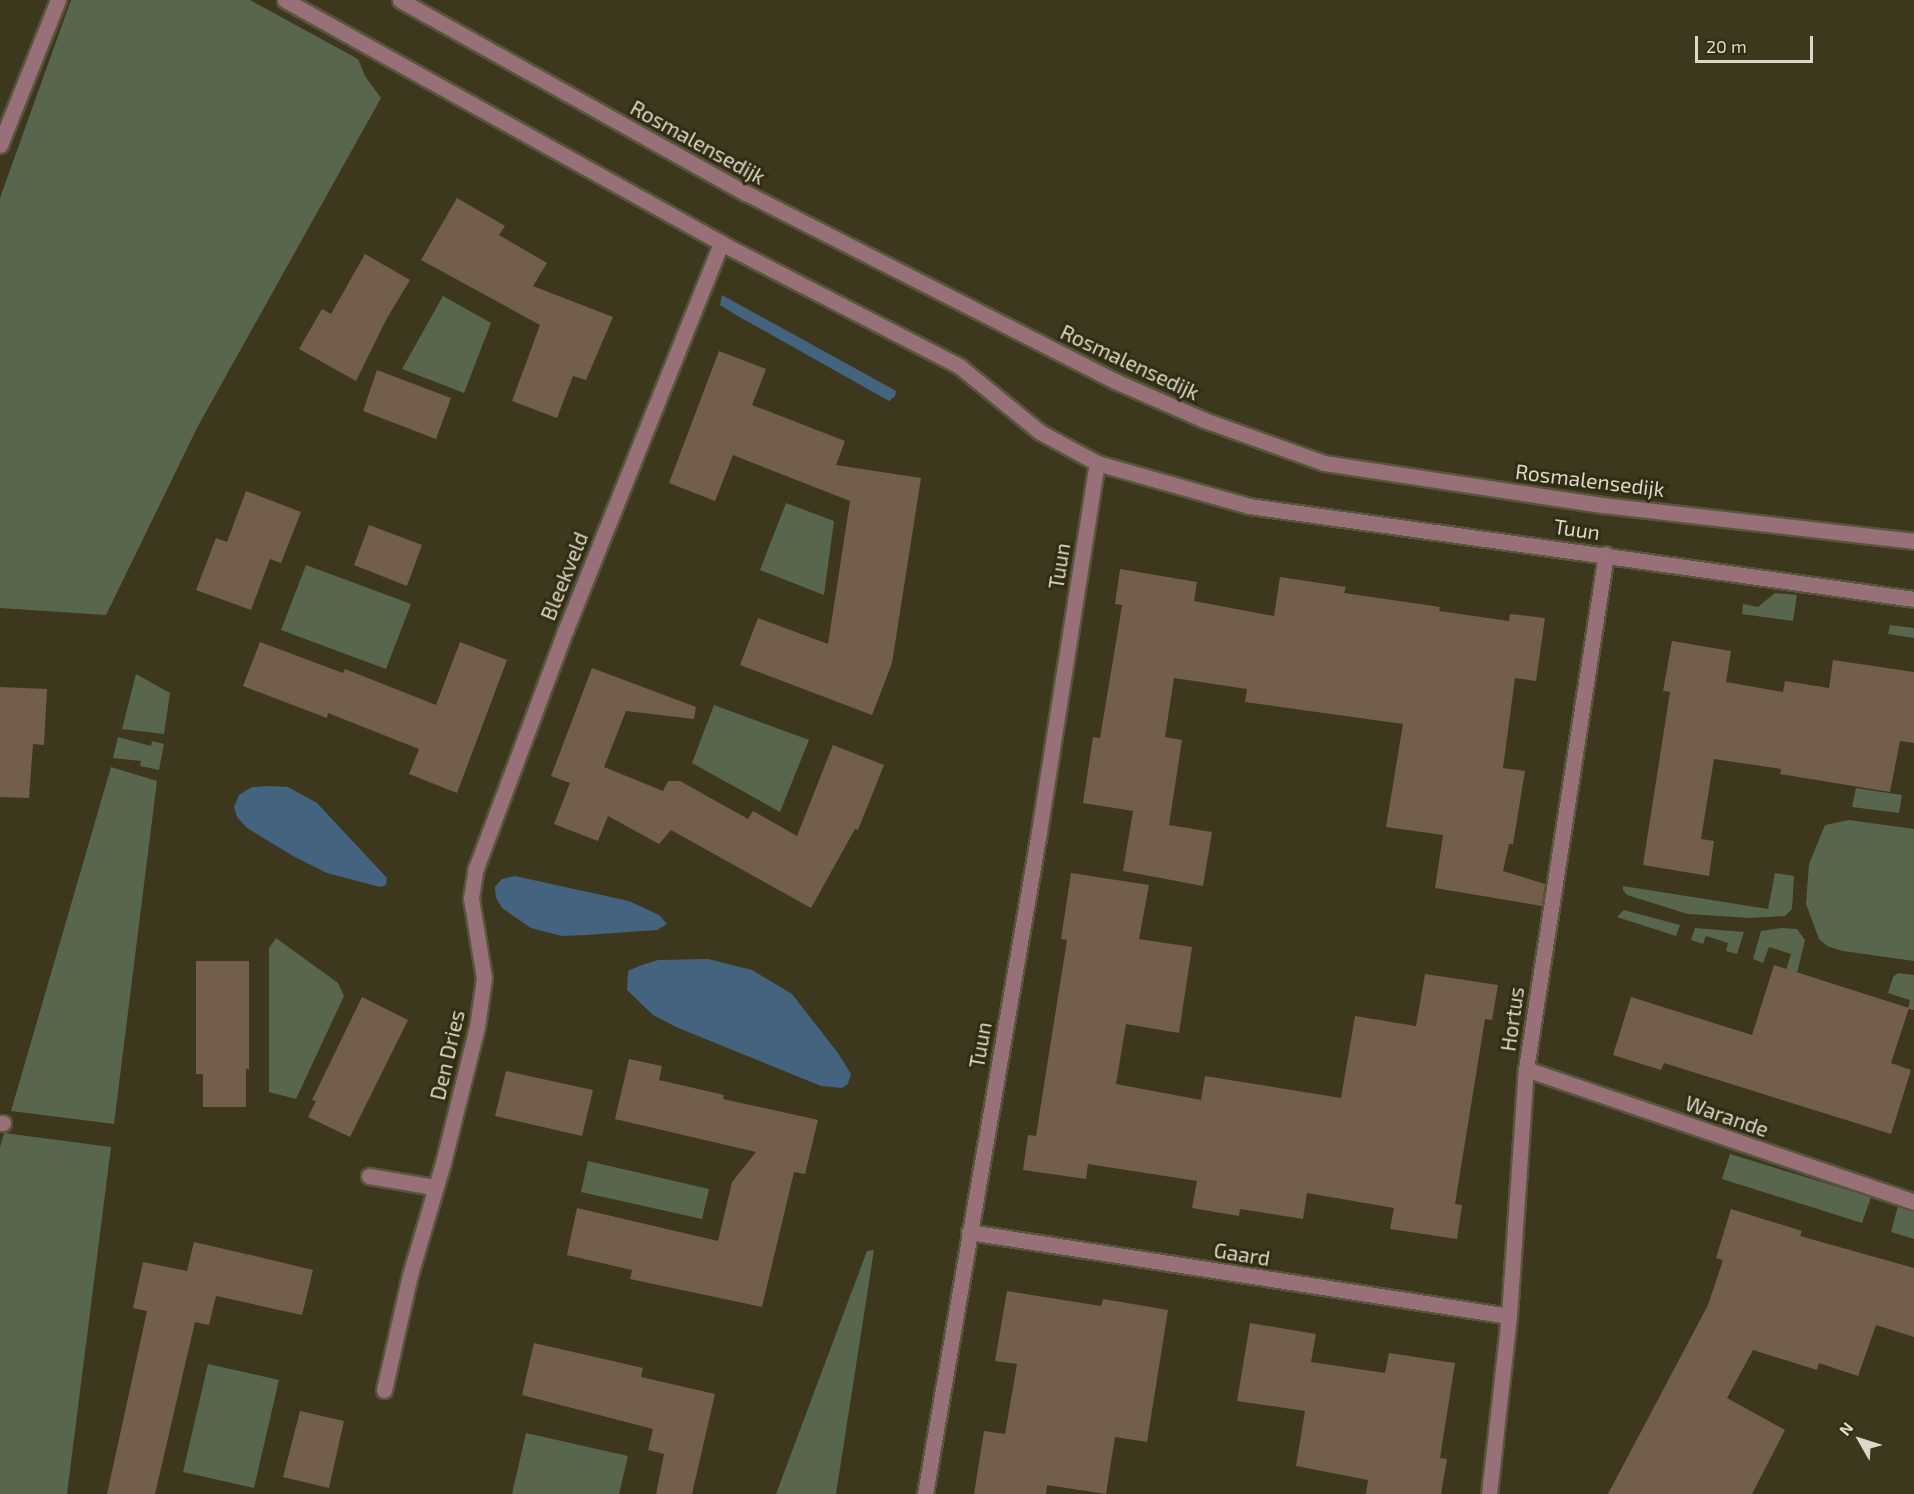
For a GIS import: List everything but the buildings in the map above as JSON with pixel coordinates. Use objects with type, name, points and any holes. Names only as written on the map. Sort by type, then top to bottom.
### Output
[{"type":"street","points":[[0,145],[57,0]]},
{"type":"street","points":[[285,0],[721,243],[959,366],[1040,432],[1096,463]]},
{"type":"street","name":"Rosmalensedijk","points":[[400,0],[746,193],[1115,381],[1204,420],[1324,464],[1603,505],[1914,541]]},
{"type":"street","name":"Bleekveld","points":[[476,930],[471,898],[476,868],[566,629],[721,243]]},
{"type":"street","name":"Tuun","points":[[925,1494],[1039,832],[1096,463],[1249,506],[1606,554],[1914,599]]},
{"type":"street","name":"Hortus","points":[[1489,1494],[1509,1316],[1526,1069],[1606,554]]},
{"type":"street","name":"Den Dries","points":[[384,1390],[388,1364],[477,1027],[484,978],[476,930]]},
{"type":"street","name":"Warande","points":[[1526,1069],[1914,1202]]},
{"type":"street","points":[[369,1176],[434,1188]]},
{"type":"street","name":"Gaard","points":[[969,1232],[1509,1316]]},
{"type":"green space","points":[[71,0],[250,0],[358,59],[365,76],[381,98],[198,426],[106,615],[0,608],[0,198]]},
{"type":"green space","points":[[443,296],[491,323],[464,393],[402,369]]},
{"type":"green space","points":[[786,503],[834,521],[824,595],[760,570]]},
{"type":"green space","points":[[306,565],[411,604],[386,669],[281,630]]},
{"type":"green space","points":[[1775,593],[1797,595],[1793,621],[1742,614],[1743,604],[1758,607]]},
{"type":"green space","points":[[1890,625],[1914,628],[1914,638],[1888,634]]},
{"type":"green space","points":[[136,674],[170,693],[164,734],[122,729]]},
{"type":"green space","points":[[714,705],[809,740],[780,812],[692,763]]},
{"type":"green space","points":[[118,737],[151,746],[152,741],[164,744],[159,770],[140,766],[141,761],[113,758]]},
{"type":"green space","points":[[111,767],[157,781],[114,1124],[11,1111]]},
{"type":"green space","points":[[1856,788],[1902,795],[1899,813],[1852,807]]},
{"type":"green space","points":[[1849,820],[1914,829],[1914,961],[1843,951],[1827,946],[1819,939],[1806,904],[1809,864],[1825,825]]},
{"type":"green space","points":[[1775,873],[1794,876],[1792,909],[1785,916],[1750,918],[1688,914],[1627,895],[1623,890],[1623,886],[1768,909]]},
{"type":"green space","points":[[1624,910],[1680,925],[1676,936],[1617,917]]},
{"type":"green space","points":[[1695,928],[1744,932],[1737,954],[1726,951],[1728,943],[1706,936],[1703,944],[1691,940]]},
{"type":"green space","points":[[1782,928],[1797,929],[1805,940],[1797,973],[1786,970],[1791,954],[1769,947],[1763,963],[1753,959],[1761,931]]},
{"type":"green space","points":[[276,938],[338,983],[344,996],[296,1099],[269,1092],[269,948]]},
{"type":"green space","points":[[1898,973],[1914,975],[1914,1010],[1908,1009],[1910,1000],[1888,993],[1893,977]]},
{"type":"green space","points":[[4,1133],[111,1147],[67,1494],[0,1494],[0,1147]]},
{"type":"green space","points":[[1730,1154],[1871,1197],[1862,1223],[1722,1179]]},
{"type":"green space","points":[[588,1161],[709,1189],[702,1219],[581,1192]]},
{"type":"green space","points":[[1898,1206],[1914,1211],[1914,1239],[1891,1232]]},
{"type":"green space","points":[[874,1250],[836,1494],[776,1494],[867,1251]]},
{"type":"green space","points":[[208,1364],[279,1380],[254,1488],[183,1472]]},
{"type":"green space","points":[[526,1433],[628,1456],[619,1494],[512,1494]]},
{"type":"water","points":[[722,295],[896,391],[895,396],[889,401],[736,315],[720,305]]},
{"type":"water","points":[[252,787],[288,787],[317,803],[387,878],[386,885],[380,887],[327,873],[293,856],[247,828],[237,817],[234,807],[239,795]]},
{"type":"water","points":[[515,876],[629,901],[659,915],[667,924],[657,930],[562,936],[531,928],[502,908],[496,898],[495,887],[502,879]]},
{"type":"water","points":[[708,959],[752,970],[792,994],[838,1053],[851,1074],[848,1084],[842,1088],[821,1086],[676,1027],[653,1015],[627,990],[628,971],[639,966],[658,960]]}]
